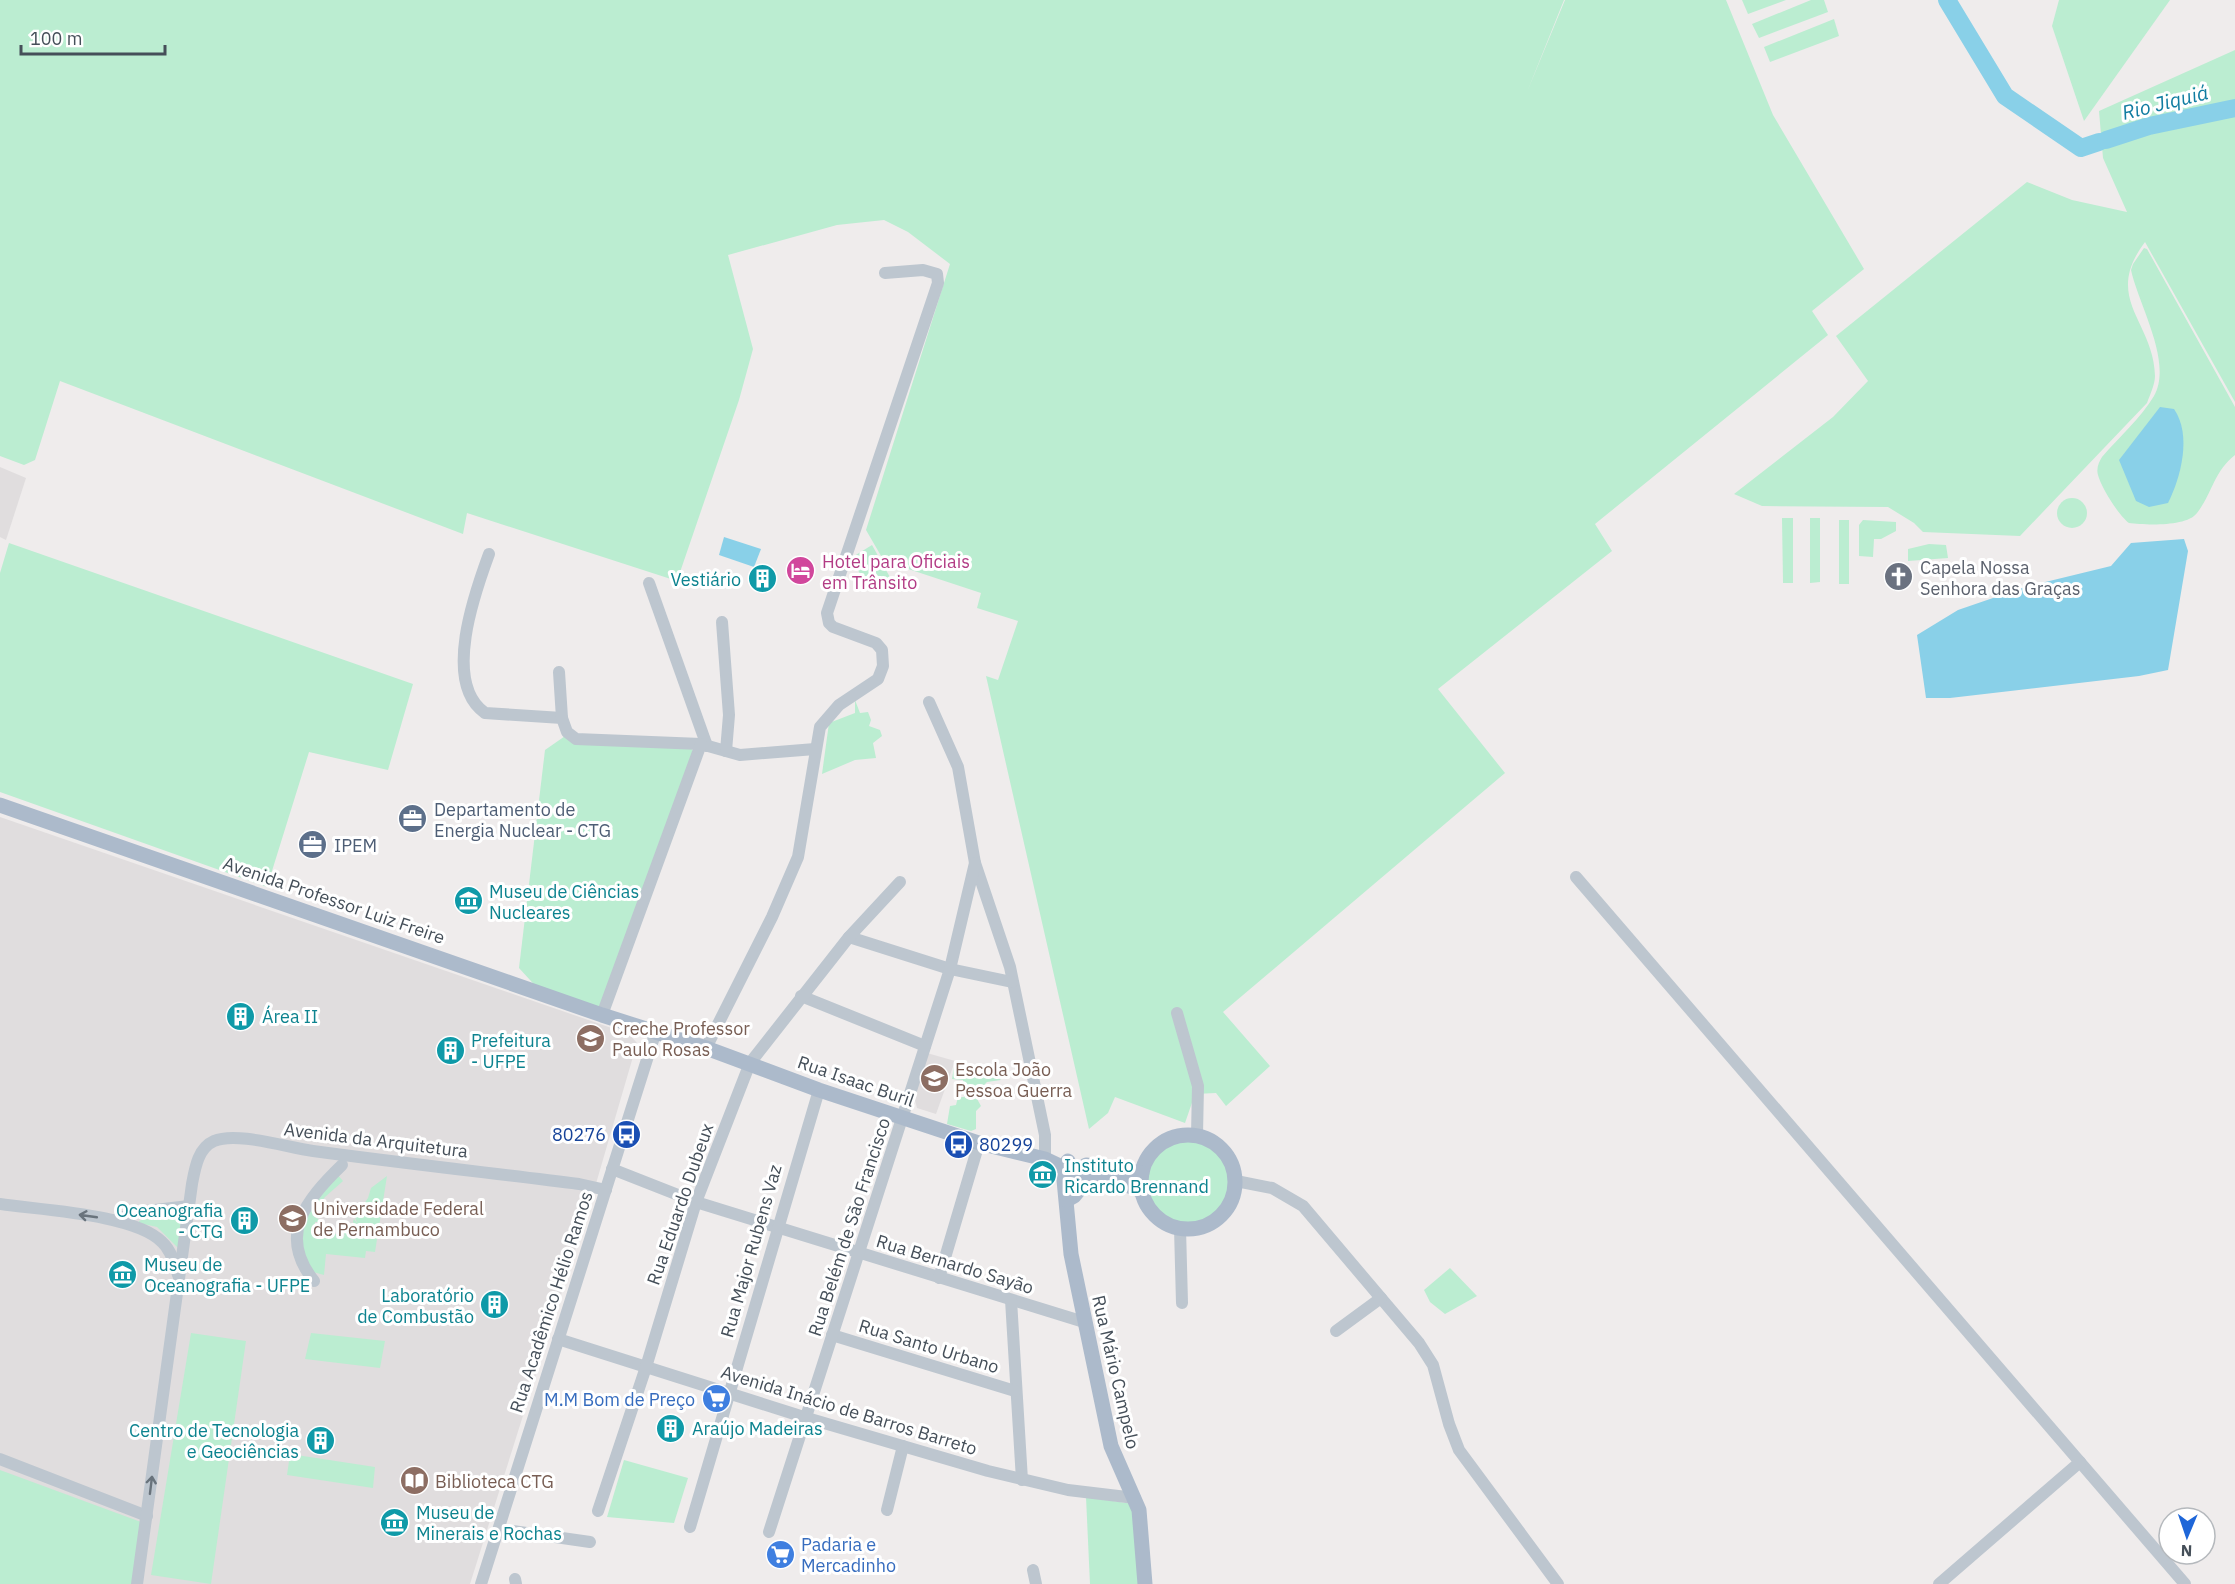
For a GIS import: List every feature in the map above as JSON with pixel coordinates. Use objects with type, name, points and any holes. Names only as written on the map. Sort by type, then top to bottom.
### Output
[{"type":"main road","name":"Avenida Professor Luiz Freire","points":[[0,805],[656,1031]]},
{"type":"main road","name":"Rua Isaac Buril","points":[[656,1031],[903,1119],[979,1143],[1066,1165],[1142,1191]]},
{"type":"main road","points":[[1197,1135],[1214,1142],[1227,1155],[1236,1181],[1232,1199],[1222,1215],[1207,1225],[1180,1228],[1155,1215],[1142,1191],[1142,1173],[1149,1156],[1161,1143],[1178,1136],[1197,1135]]},
{"type":"main road","name":"Rua Isaac Buril","points":[[1066,1165],[1142,1173]]},
{"type":"main road","name":"Rua Mário Campelo","points":[[1066,1165],[1069,1240],[1084,1322],[1114,1459],[1135,1498],[1141,1523],[1145,1584]]},
{"type":"main road","points":[[1067,1200],[1091,1175]]},
{"type":"street","points":[[706,1047],[772,917],[798,857],[815,749],[825,719],[839,705],[878,679],[883,666],[882,650],[876,643],[833,627],[829,623],[827,613],[938,283],[937,274],[929,270],[885,273]]},
{"type":"street","points":[[489,554],[472,604],[466,635],[465,663],[473,698],[479,709],[496,716],[562,718]]},
{"type":"street","points":[[602,1014],[704,745],[649,583]]},
{"type":"street","points":[[722,622],[729,715],[726,751]]},
{"type":"street","points":[[559,672],[562,718],[567,732],[576,739],[704,745],[726,751],[758,755],[815,749]]},
{"type":"street","name":"Rua Belém de São Francisco","points":[[929,702],[958,767],[975,862],[1010,967],[1012,982]]},
{"type":"street","name":"Rua Belém de São Francisco","points":[[769,1532],[950,969],[975,862]]},
{"type":"street","points":[[1576,877],[2185,1584]]},
{"type":"street","name":"Rua Eduardo Dubeux","points":[[598,1511],[646,1367],[696,1202],[750,1063],[849,937],[900,882]]},
{"type":"street","points":[[849,937],[950,969],[1012,982],[1045,1135],[1045,1159]]},
{"type":"street","points":[[801,996],[925,1046]]},
{"type":"street","points":[[1177,1014],[1198,1086],[1197,1135]]},
{"type":"street","name":"Rua Acadêmico Hélio Ramos","points":[[481,1584],[656,1031]]},
{"type":"street","name":"Rua Major Rubens Vaz","points":[[690,1527],[776,1227],[819,1090]]},
{"type":"street","name":"Avenida da Arquitetura","points":[[137,1584],[189,1206],[199,1157],[209,1144],[228,1138],[579,1184],[606,1190]]},
{"type":"street","points":[[939,1278],[979,1143]]},
{"type":"street","points":[[314,1281],[297,1255],[298,1226],[307,1205],[342,1165]]},
{"type":"street","name":"Rua Bernardo Sayão","points":[[612,1169],[696,1202],[1084,1322]]},
{"type":"street","points":[[1236,1181],[1272,1188],[1303,1206],[1419,1343],[1433,1365],[1449,1424],[1460,1450],[1558,1584]]},
{"type":"street","points":[[0,1204],[115,1220],[143,1230],[164,1243],[180,1279]]},
{"type":"street","points":[[115,1220],[138,1212],[189,1206]]},
{"type":"street","points":[[1180,1228],[1182,1303]]},
{"type":"street","points":[[1336,1331],[1381,1298]]},
{"type":"street","points":[[1011,1300],[1022,1480]]},
{"type":"street","name":"Rua Santo Urbano","points":[[832,1335],[1015,1391]]},
{"type":"street","name":"Avenida Inácio de Barros Barreto","points":[[558,1339],[807,1418],[1022,1480],[1068,1490],[1135,1498]]},
{"type":"street","points":[[887,1510],[903,1446]]},
{"type":"street","points":[[0,1459],[147,1516]]},
{"type":"street","points":[[1939,1584],[2080,1462]]},
{"type":"street","points":[[499,1529],[590,1542]]},
{"type":"street","points":[[1033,1570],[1036,1584]]},
{"type":"shaded area","points":[[0,467],[26,478],[6,540],[0,537]]},
{"type":"shaded area","name":"Universidade Federal de Pernambuco","points":[[0,817],[629,1034],[637,1043],[595,1187],[470,1584],[0,1584]]},
{"type":"shaded area","name":"Escola João Pessoa Guerra","points":[[927,1053],[955,1061],[936,1114],[917,1108],[914,1096]]},
{"type":"green space","points":[[0,0],[1564,0],[1527,92],[1565,0],[1726,0],[1773,115],[1864,269],[1812,311],[1828,335],[1595,524],[1612,551],[1438,689],[1505,773],[1223,1012],[1270,1066],[1226,1106],[1216,1093],[1195,1094],[1185,1123],[1115,1097],[1108,1113],[1089,1129],[986,676],[998,680],[1018,621],[977,608],[981,593],[884,561],[866,530],[950,264],[908,232],[884,220],[837,225],[728,255],[753,349],[739,400],[677,581],[467,513],[463,534],[60,381],[35,460],[24,465],[0,456]]},
{"type":"green space","points":[[1742,0],[1786,0],[1748,14]]},
{"type":"green space","points":[[1811,0],[1824,0],[1828,12],[1759,38],[1752,24]]},
{"type":"green space","points":[[2059,0],[2170,0],[2084,121],[2052,26]]},
{"type":"green space","points":[[1834,19],[1839,36],[1770,62],[1764,47]]},
{"type":"green space","points":[[2235,50],[2235,402],[2145,242],[2133,262],[2128,279],[2129,295],[2153,357],[2155,379],[2147,403],[2020,536],[1923,532],[1914,523],[1888,507],[1762,506],[1734,494],[1833,417],[1868,381],[1836,336],[2027,182],[2072,200],[2127,212],[2103,158],[2099,111]]},
{"type":"green space","points":[[2144,248],[2147,249],[2235,407],[2235,455],[2222,468],[2202,506],[2192,518],[2165,524],[2129,523],[2111,501],[2097,472],[2102,457],[2143,412],[2154,396],[2159,382],[2160,367],[2153,334],[2131,270]]},
{"type":"green space","points":[[2072,498],[2083,502],[2087,513],[2083,524],[2072,528],[2061,524],[2057,513],[2061,502]]},
{"type":"green space","points":[[1782,518],[1793,518],[1793,583],[1783,583]]},
{"type":"green space","points":[[1810,518],[1820,518],[1820,582],[1810,583]]},
{"type":"green space","points":[[1839,520],[1849,520],[1849,584],[1839,584]]},
{"type":"green space","points":[[1863,520],[1896,522],[1896,531],[1881,539],[1874,539],[1873,557],[1859,556],[1859,525]]},
{"type":"green space","points":[[9,543],[413,684],[388,770],[309,752],[267,887],[0,792],[0,573]]},
{"type":"green space","points":[[1929,544],[1946,545],[1948,558],[1908,561],[1908,549]]},
{"type":"green space","points":[[872,545],[891,579],[870,591],[851,558]]},
{"type":"green space","points":[[855,700],[860,713],[868,712],[871,720],[869,726],[880,730],[882,736],[873,743],[876,758],[855,760],[822,774],[829,723],[855,713]]},
{"type":"green space","points":[[568,734],[686,741],[695,754],[602,1015],[541,992],[519,968],[545,750]]},
{"type":"green space","points":[[955,1061],[991,1071],[1001,1080],[987,1082],[980,1089],[982,1095],[976,1097],[981,1106],[976,1111],[976,1129],[971,1131],[947,1124],[950,1106],[956,1105],[958,1097],[964,1097],[963,1080],[952,1079]]},
{"type":"green space","points":[[1188,1141],[1204,1145],[1217,1153],[1225,1166],[1229,1182],[1225,1198],[1217,1211],[1204,1219],[1188,1223],[1172,1219],[1159,1211],[1151,1198],[1147,1182],[1151,1166],[1159,1153],[1172,1145]]},
{"type":"green space","points":[[336,1173],[343,1181],[325,1197],[312,1215],[323,1222],[315,1222],[315,1237],[329,1236],[329,1228],[341,1239],[340,1234],[345,1236],[343,1231],[345,1229],[348,1233],[348,1226],[351,1230],[351,1222],[354,1227],[354,1219],[357,1223],[355,1217],[368,1198],[371,1188],[387,1176],[375,1252],[366,1251],[365,1258],[326,1254],[324,1275],[313,1272],[299,1253],[304,1219]]},
{"type":"green space","points":[[182,1213],[178,1248],[157,1227],[139,1223],[144,1219]]},
{"type":"green space","points":[[1450,1268],[1477,1296],[1445,1314],[1430,1302],[1424,1290]]},
{"type":"green space","points":[[191,1333],[246,1341],[211,1584],[151,1575]]},
{"type":"green space","points":[[311,1333],[385,1341],[380,1368],[305,1359]]},
{"type":"green space","points":[[290,1454],[375,1467],[373,1488],[287,1475]]},
{"type":"green space","points":[[624,1460],[688,1478],[674,1523],[607,1517]]},
{"type":"green space","points":[[0,1470],[141,1522],[132,1584],[0,1584]]},
{"type":"green space","points":[[1086,1497],[1133,1504],[1142,1584],[1090,1584]]},
{"type":"water","points":[[2160,407],[2174,409],[2179,419],[2183,456],[2177,481],[2168,503],[2149,507],[2136,501],[2119,460]]},
{"type":"water","points":[[724,537],[761,549],[754,567],[719,555]]},
{"type":"water","points":[[2184,539],[2188,551],[2168,670],[2139,676],[1950,698],[1926,698],[1917,635],[1958,610],[2025,587],[2111,566],[2131,543]]},
{"type":"waterway","name":"Rio Jiquiá","points":[[1947,0],[2005,96],[2081,148],[2099,142]]},
{"type":"waterway","name":"Rio Jiquiá","points":[[2106,140],[2149,126],[2235,108]]},
{"type":"place","name":"Hotel para Oficiais em Trânsito","points":[[801,571]]},
{"type":"place","name":"Capela Nossa Senhora das Graças","points":[[1899,577]]},
{"type":"place","name":"Vestiário","points":[[762,579]]},
{"type":"place","name":"Departamento de Energia Nuclear - CTG","points":[[413,819]]},
{"type":"place","name":"IPEM","points":[[313,845]]},
{"type":"place","name":"Museu de Ciências Nucleares","points":[[468,901]]},
{"type":"place","name":"Área II","points":[[241,1016]]},
{"type":"place","name":"Creche Professor Paulo Rosas","points":[[591,1038]]},
{"type":"place","name":"Prefeitura - UFPE","points":[[450,1050]]},
{"type":"place","name":"Escola João Pessoa Guerra","points":[[934,1079]]},
{"type":"place","name":"80276","points":[[627,1134]]},
{"type":"place","name":"80299","points":[[958,1144]]},
{"type":"place","name":"Instituto Ricardo Brennand","points":[[1043,1175]]},
{"type":"place","name":"Universidade Federal de Pernambuco","points":[[292,1218]]},
{"type":"place","name":"Oceanografia - CTG","points":[[244,1220]]},
{"type":"place","name":"Museu de Oceanografia - UFPE","points":[[123,1274]]},
{"type":"place","name":"Laboratório de Combustão","points":[[495,1305]]},
{"type":"place","name":"M.M Bom de Preço","points":[[716,1399]]},
{"type":"place","name":"Araújo Madeiras","points":[[671,1428]]},
{"type":"place","name":"Centro de Tecnologia e Geociências","points":[[320,1440]]},
{"type":"place","name":"Biblioteca CTG","points":[[414,1481]]},
{"type":"place","name":"Museu de Minerais e Rochas","points":[[395,1522]]},
{"type":"place","name":"Padaria e Mercadinho","points":[[780,1554]]}]
